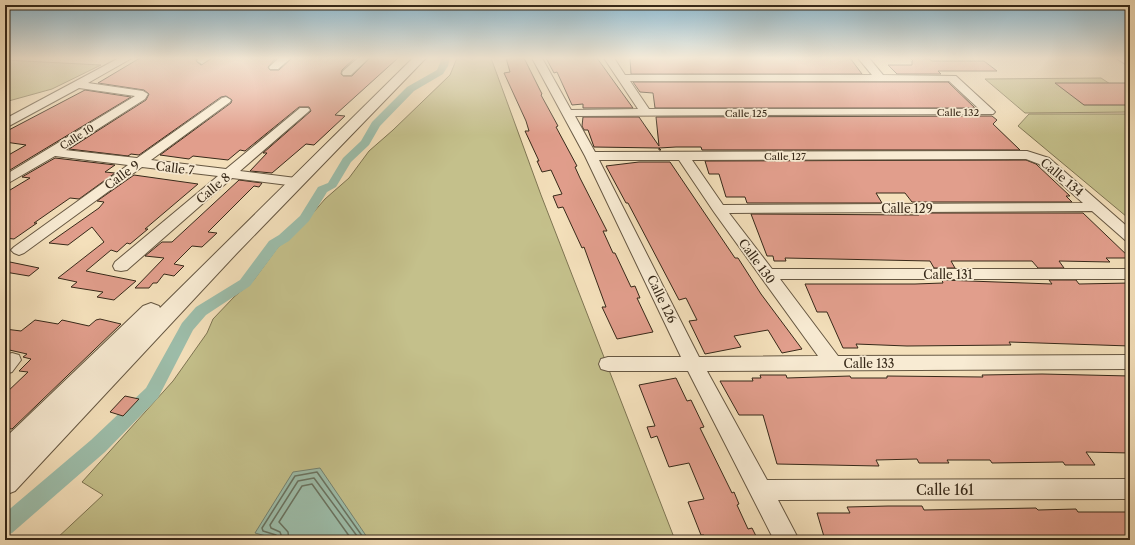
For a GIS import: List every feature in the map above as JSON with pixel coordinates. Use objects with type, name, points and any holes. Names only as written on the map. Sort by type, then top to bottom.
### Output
[{"type":"street","points":[[5,124],[81,83]]},
{"type":"street","points":[[5,482],[385,83]]},
{"type":"street","points":[[5,454],[393,83]]},
{"type":"street","name":"Calle 126","points":[[552,83],[591,156],[693,363],[787,540]]},
{"type":"street","points":[[627,83],[646,113]]},
{"type":"street","name":"Calle 132","points":[[923,112],[989,112],[958,83]]},
{"type":"street","name":"Calle 10","points":[[5,181],[141,98],[144,94],[78,85]]},
{"type":"street","name":"Calle 9","points":[[19,250],[226,100]]},
{"type":"street","name":"Calle 8","points":[[121,266],[304,110]]},
{"type":"street","name":"Calle 125","points":[[569,113],[923,112]]},
{"type":"street","name":"Calle 7","points":[[54,152],[290,182]]},
{"type":"street","name":"Calle 127","points":[[591,156],[978,155]]},
{"type":"street","name":"Calle 134","points":[[978,155],[1036,156],[1044,161],[1130,237]]},
{"type":"street","name":"Calle 130","points":[[683,156],[719,209],[833,363]]},
{"type":"street","name":"Calle 129","points":[[719,209],[1096,207]]},
{"type":"street","name":"Calle 131","points":[[767,274],[1130,274]]},
{"type":"street","name":"Calle 133","points":[[608,364],[1130,362]]},
{"type":"street","name":"Calle 161","points":[[760,490],[1130,489]]},
{"type":"shaded area","points":[[5,83],[63,83],[52,89],[5,102]]},
{"type":"shaded area","points":[[441,83],[500,83],[541,195],[675,540],[55,540],[103,495],[82,482],[173,381],[207,333],[213,319],[234,297],[253,281],[278,247],[300,228],[325,199],[349,178],[369,151]]},
{"type":"shaded area","points":[[990,83],[1109,83],[1130,97],[1130,112],[1025,113]]},
{"type":"shaded area","points":[[1029,114],[1130,114],[1130,217],[1127,217],[1018,126]]},
{"type":"water","points":[[320,468],[369,540],[281,540],[255,533],[293,472]]},
{"type":"building","points":[[101,83],[370,83],[335,115],[345,116],[314,145],[306,144],[272,173],[250,171],[267,153],[263,153],[311,111],[309,107],[299,107],[245,151],[240,150],[228,160],[193,156],[189,159],[160,155],[231,103],[232,100],[226,96],[221,97],[139,155],[131,154],[128,156],[69,149],[146,100],[149,94],[144,90]]},
{"type":"building","points":[[509,83],[537,83],[542,94],[541,95],[558,126],[556,127],[577,166],[575,167],[580,178],[607,231],[603,231],[613,253],[615,253],[631,287],[635,286],[640,298],[637,298],[653,332],[617,339],[602,307],[606,307],[584,247],[582,248],[563,207],[558,208],[553,196],[562,194],[551,170],[542,172],[537,161],[539,161],[525,131],[529,131]]},
{"type":"building","points":[[562,83],[615,83],[633,108],[583,108],[583,104],[572,105]]},
{"type":"building","points":[[634,83],[949,83],[975,108],[655,108],[653,93],[640,92]]},
{"type":"building","points":[[1056,83],[1130,83],[1130,105],[1084,105]]},
{"type":"building","points":[[85,90],[131,97],[5,173],[5,157],[26,145],[5,142],[5,132]]},
{"type":"building","points":[[992,116],[997,120],[993,124],[1020,150],[702,150],[701,147],[594,147],[588,130],[584,130],[582,126],[583,117],[639,117],[659,146],[656,117]]},
{"type":"building","points":[[55,158],[115,165],[105,172],[115,173],[79,199],[70,198],[14,239],[5,238],[5,193],[30,178],[22,177]]},
{"type":"building","points":[[1026,160],[1036,164],[1070,196],[1066,196],[1072,202],[912,202],[905,193],[876,193],[882,203],[747,203],[745,197],[726,197],[719,174],[709,174],[705,161]]},
{"type":"building","points":[[639,162],[670,162],[735,258],[738,258],[761,294],[802,349],[782,353],[768,330],[734,336],[741,347],[705,354],[689,321],[697,320],[686,298],[679,300],[628,203],[626,203],[606,166]]},
{"type":"building","points":[[134,175],[198,184],[145,229],[148,229],[130,244],[127,243],[117,252],[111,250],[86,271],[136,281],[114,300],[97,297],[103,292],[71,287],[77,282],[58,278],[104,242],[92,227],[68,245],[49,243],[99,208],[104,202],[97,201]]},
{"type":"building","points":[[239,180],[262,183],[259,187],[254,186],[208,232],[217,233],[202,247],[192,246],[174,264],[184,266],[174,276],[164,274],[157,283],[153,283],[149,288],[135,288],[164,258],[145,256],[162,242],[172,242]]},
{"type":"building","points":[[918,213],[1083,213],[1130,258],[1106,258],[1110,262],[1059,261],[1064,268],[1038,268],[1032,261],[951,261],[955,268],[934,268],[930,261],[785,258],[786,261],[774,261],[773,256],[767,256],[751,214],[919,215]]},
{"type":"building","points":[[5,261],[39,268],[29,276],[5,272]]},
{"type":"building","points":[[942,280],[1052,284],[1049,280],[1076,280],[1079,284],[1130,283],[1130,346],[1009,342],[1011,345],[907,346],[856,344],[858,348],[843,348],[827,312],[817,312],[805,284],[915,284],[943,283]]},
{"type":"building","points":[[100,319],[121,324],[12,429],[5,428],[5,394],[28,372],[19,371],[31,359],[23,357],[27,354],[5,349],[5,329],[21,331],[35,320],[58,324],[62,320],[89,326],[96,320]]},
{"type":"building","points":[[1042,374],[1130,376],[1130,453],[1086,452],[1095,465],[1065,465],[1063,462],[992,463],[990,460],[947,460],[949,463],[919,463],[917,459],[876,460],[879,466],[777,464],[763,415],[739,415],[720,381],[753,381],[752,378],[761,378],[760,375],[786,375],[787,378],[850,376],[851,378],[887,378],[887,376],[983,377],[982,375]]},
{"type":"building","points":[[676,378],[687,401],[691,400],[704,427],[700,428],[732,493],[734,492],[739,504],[737,505],[748,529],[752,528],[758,540],[706,540],[704,535],[701,535],[688,502],[704,499],[689,463],[669,467],[657,436],[651,438],[647,427],[655,426],[639,385]]},
{"type":"building","points":[[125,396],[139,399],[123,416],[110,412]]},
{"type":"building","points":[[922,506],[924,510],[1036,508],[1038,510],[1076,509],[1078,512],[1130,512],[1130,540],[825,540],[817,513],[850,513],[847,507]]},
{"type":"waterway","points":[[5,526],[98,446],[152,393],[187,327],[201,311],[245,283],[274,244],[284,238],[305,218],[322,190],[332,185],[347,160],[365,143],[376,124],[410,89],[419,83]]}]
